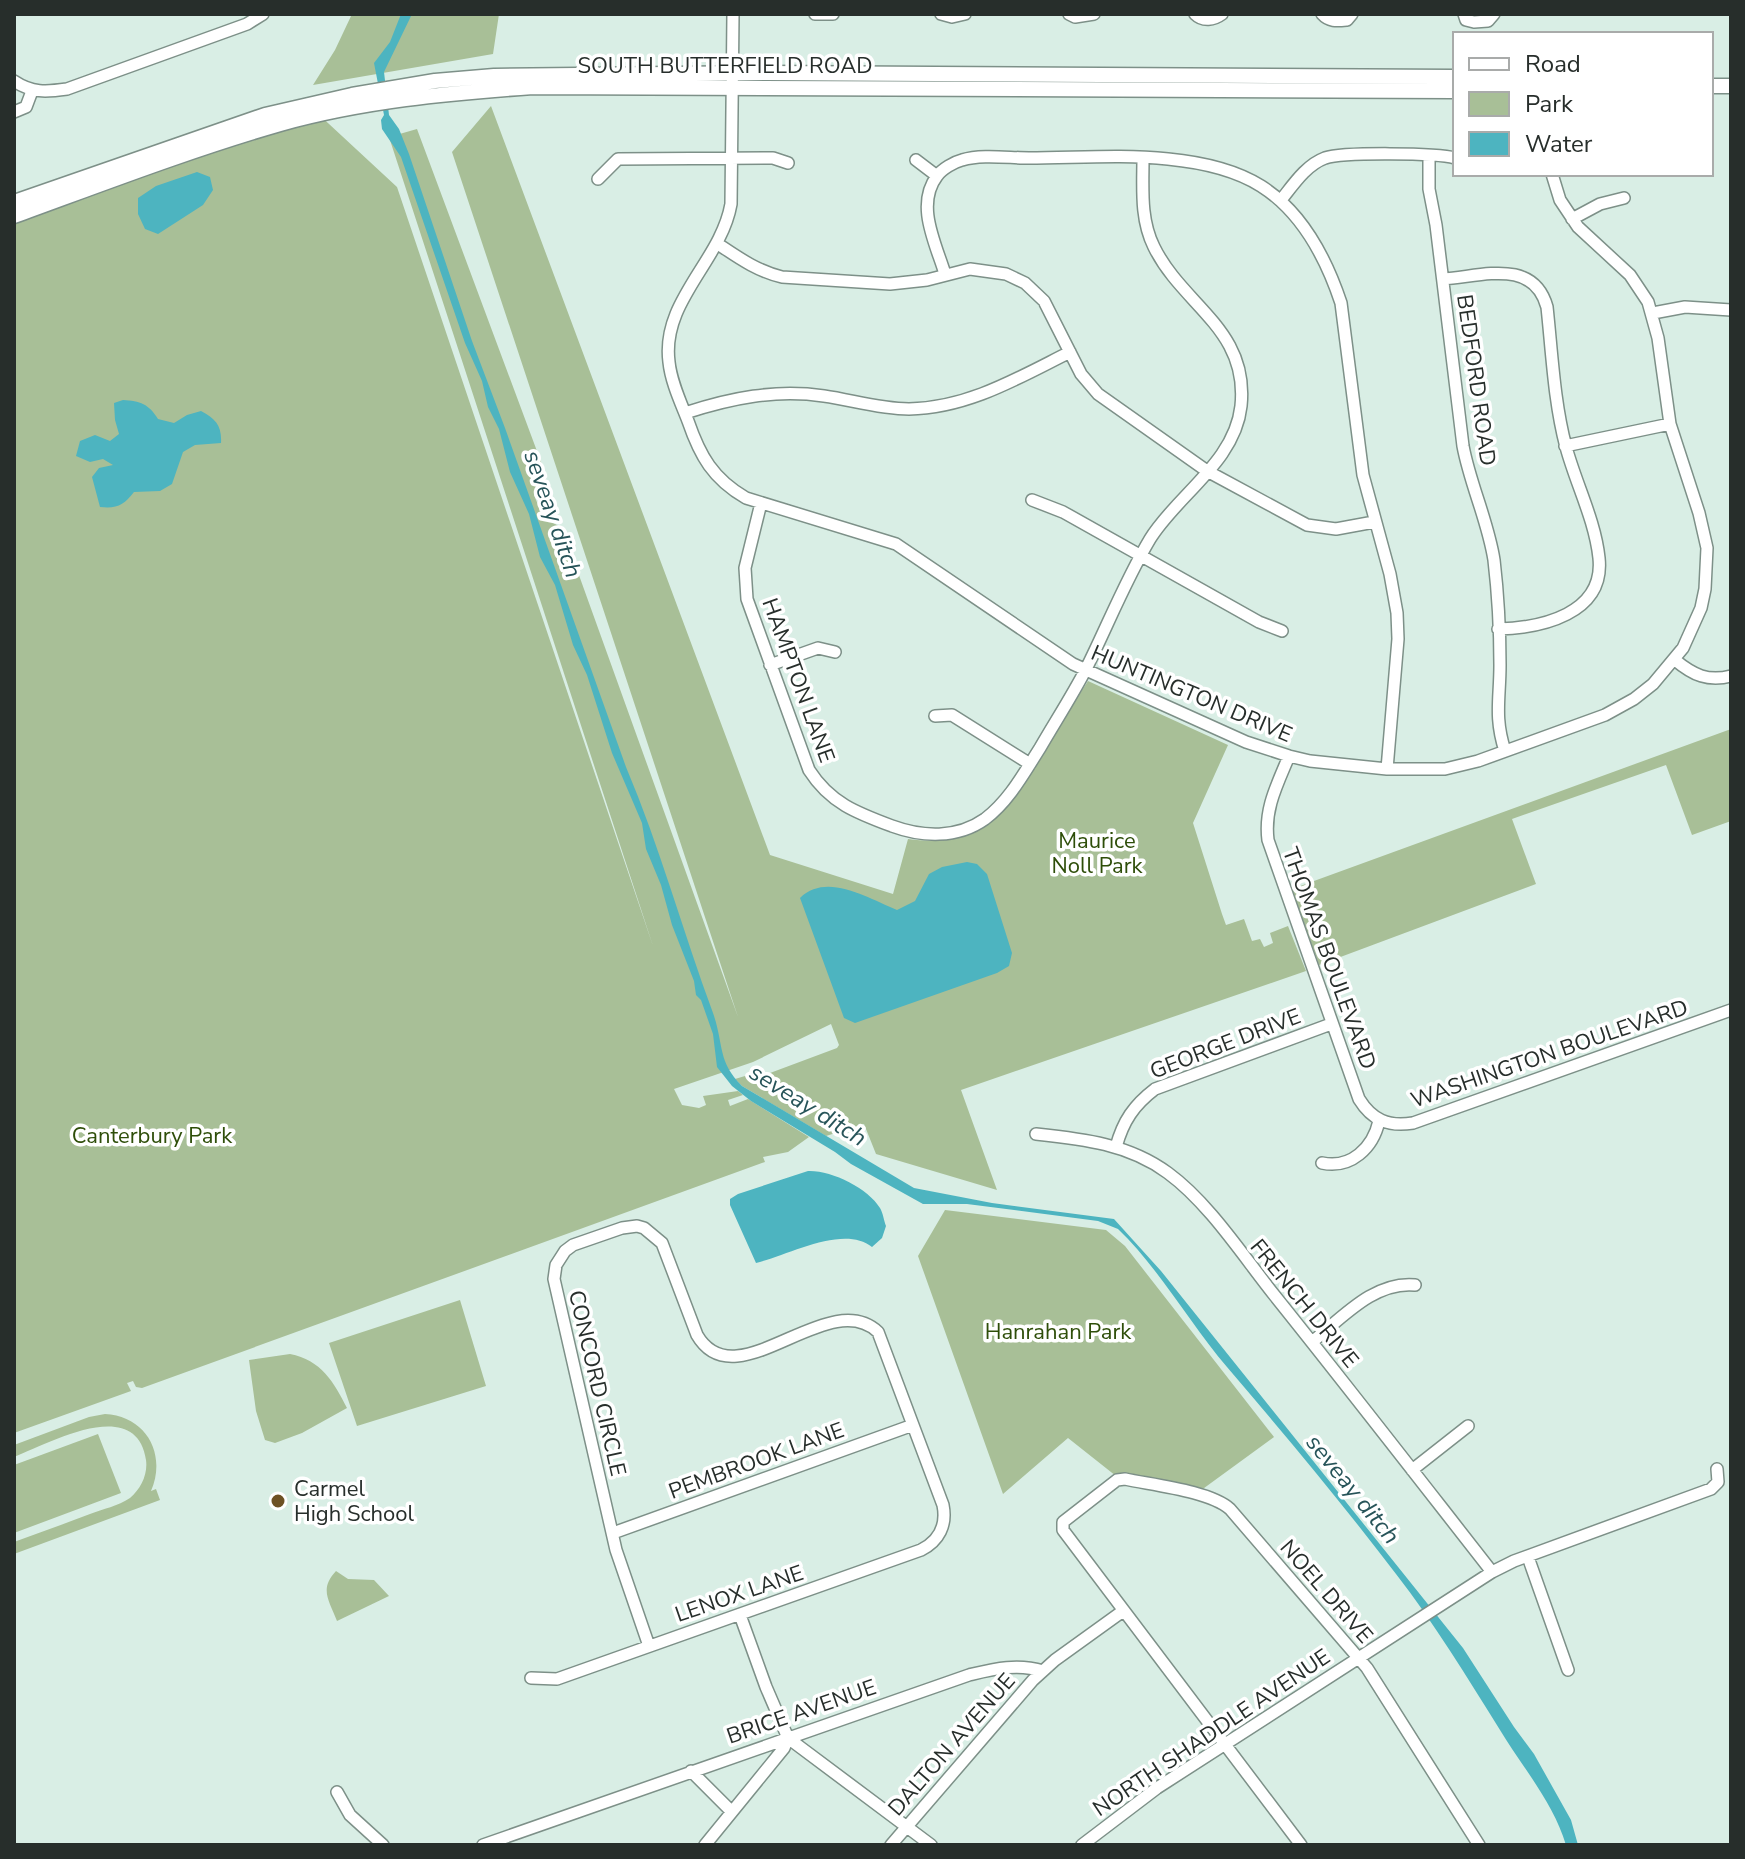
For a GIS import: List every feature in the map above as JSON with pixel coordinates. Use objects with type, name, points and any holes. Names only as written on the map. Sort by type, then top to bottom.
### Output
[{"type":"main road","name":"SOUTH BUTTERFIELD ROAD","points":[[14,202],[265,115],[494,76],[1453,91]]},
{"type":"main road","name":"SOUTH BUTTERFIELD ROAD","points":[[733,81],[1453,77]]},
{"type":"main road","name":"SOUTH BUTTERFIELD ROAD","points":[[14,216],[180,156],[383,96]]},
{"type":"street","points":[[14,81],[32,91],[67,89],[247,24],[263,14]]},
{"type":"street","name":"HUNTINGTON DRIVE","points":[[733,14],[731,204],[728,220],[718,244],[678,307],[668,349],[670,371],[697,446],[711,471],[730,488],[761,503],[896,544],[1054,653],[1085,670],[1246,742],[1310,761],[1387,769],[1445,769],[1505,751],[1621,707],[1653,684],[1675,660],[1691,633],[1701,608],[1707,548],[1670,424],[1653,313],[1630,275],[1589,239],[1572,219],[1560,200],[1553,176]]},
{"type":"street","points":[[815,14],[833,14]]},
{"type":"street","points":[[941,14],[952,17],[965,14]]},
{"type":"street","points":[[1069,14],[1075,17],[1094,14]]},
{"type":"street","points":[[1195,14],[1210,20],[1222,14]]},
{"type":"street","points":[[1322,14],[1337,21],[1347,20],[1352,14]]},
{"type":"street","points":[[1464,14],[1466,20],[1474,22],[1488,21],[1494,14]]},
{"type":"street","points":[[14,112],[26,107],[32,91]]},
{"type":"street","points":[[1281,200],[1306,170],[1325,158],[1345,155],[1453,158]]},
{"type":"street","name":"BEDFORD ROAD","points":[[1429,156],[1429,189],[1463,446],[1494,561],[1500,674],[1496,718],[1505,751]]},
{"type":"street","points":[[598,179],[618,159],[773,158],[788,163]]},
{"type":"street","points":[[945,274],[927,212],[929,192],[937,176],[957,161],[972,158],[1143,158],[1196,163],[1226,170],[1259,185],[1281,200],[1306,229],[1335,283],[1341,303],[1360,459],[1397,613],[1398,639],[1387,769]]},
{"type":"street","name":"HAMPTON LANE","points":[[761,503],[747,551],[744,580],[747,599],[809,770],[829,796],[855,813],[918,834],[955,832],[977,824],[1001,805],[1030,764],[1085,670],[1159,525],[1226,447],[1237,423],[1242,397],[1238,364],[1223,333],[1167,270],[1155,249],[1143,212],[1143,158]]},
{"type":"street","points":[[916,160],[937,176]]},
{"type":"street","points":[[1572,219],[1600,204],[1624,198]]},
{"type":"street","points":[[718,244],[745,263],[782,277],[890,284],[927,280],[970,269],[1006,274],[1025,283],[1044,301],[1081,374],[1098,394],[1207,471],[1307,525],[1336,529],[1374,522]]},
{"type":"street","points":[[1443,279],[1510,273],[1527,278],[1539,290],[1547,307],[1565,446],[1597,542],[1600,562],[1597,582],[1584,603],[1560,619],[1535,627],[1498,629]]},
{"type":"street","points":[[1653,313],[1685,307],[1731,310]]},
{"type":"street","points":[[685,413],[741,397],[781,393],[825,396],[882,407],[934,407],[973,398],[1070,352]]},
{"type":"street","points":[[1565,446],[1670,424]]},
{"type":"street","points":[[1032,500],[1048,504],[1259,622],[1282,631]]},
{"type":"street","points":[[770,665],[813,649],[835,652]]},
{"type":"street","points":[[1675,660],[1707,679],[1731,676]]},
{"type":"street","points":[[935,716],[952,715],[1030,764]]},
{"type":"street","name":"THOMAS BOULEVARD","points":[[1289,756],[1269,805],[1268,840],[1359,1099],[1379,1121]]},
{"type":"street","name":"WASHINGTON BOULEVARD","points":[[1379,1121],[1389,1124],[1413,1123],[1731,1010]]},
{"type":"street","name":"GEORGE DRIVE","points":[[1116,1147],[1126,1118],[1140,1100],[1155,1089],[1331,1024]]},
{"type":"street","points":[[1322,1163],[1338,1165],[1362,1153],[1379,1121]]},
{"type":"street","name":"FRENCH DRIVE","points":[[1036,1134],[1085,1139],[1116,1147],[1151,1162],[1184,1186],[1312,1342],[1492,1572]]},
{"type":"street","name":"CONCORD CIRCLE","points":[[649,1646],[616,1550],[554,1279],[556,1265],[565,1251],[596,1236],[637,1226],[658,1238],[668,1256],[697,1335],[706,1348],[718,1356],[738,1356],[841,1320],[852,1319],[871,1326],[885,1344],[943,1505],[944,1519]]},
{"type":"street","points":[[1312,1342],[1374,1293],[1400,1283],[1415,1285]]},
{"type":"street","name":"PEMBROOK LANE","points":[[613,1533],[913,1425]]},
{"type":"street","points":[[1412,1470],[1468,1426]]},
{"type":"street","name":"NORTH SHADDLE AVENUE","points":[[1082,1845],[1157,1788],[1492,1572],[1711,1489],[1718,1482],[1717,1469]]},
{"type":"street","name":"NOEL DRIVE","points":[[1123,1611],[1063,1530],[1063,1522],[1122,1479],[1220,1501],[1367,1668],[1479,1845]]},
{"type":"street","name":"LENOX LANE","points":[[531,1678],[557,1679],[921,1550],[936,1539],[944,1519]]},
{"type":"street","points":[[1528,1557],[1568,1670]]},
{"type":"street","points":[[1043,1671],[1123,1611],[1301,1845]]},
{"type":"street","points":[[740,1615],[788,1738],[931,1845]]},
{"type":"street","name":"BRICE AVENUE","points":[[483,1845],[969,1675],[1003,1667],[1032,1667],[1043,1671]]},
{"type":"street","name":"DALTON AVENUE","points":[[891,1845],[1043,1671]]},
{"type":"street","points":[[705,1845],[784,1748],[788,1738]]},
{"type":"street","points":[[691,1771],[732,1812]]},
{"type":"street","points":[[337,1792],[350,1815],[383,1845]]},
{"type":"green space","points":[[352,14],[499,14],[493,54],[313,85],[335,50]]},
{"type":"green space","points":[[491,106],[770,855],[893,894],[908,839],[933,841],[954,838],[972,833],[987,823],[1013,796],[1088,681],[1228,745],[1193,823],[1222,914],[1226,925],[1244,919],[1252,941],[1260,939],[1264,947],[1273,943],[1270,933],[1288,926],[1306,971],[961,1090],[997,1190],[876,1154],[864,1124],[826,1136],[735,1079],[745,1076],[751,1080],[837,1048],[839,1045],[831,1024],[753,1062],[674,1089],[682,1105],[699,1108],[706,1105],[703,1096],[738,1091],[743,1095],[728,1100],[730,1106],[748,1099],[809,1137],[788,1152],[763,1157],[765,1162],[142,1388],[136,1387],[133,1381],[127,1383],[131,1391],[14,1433],[14,209],[315,111],[397,187],[653,946],[389,137],[417,129],[544,470],[534,495],[543,517],[562,528],[738,1017],[452,152]]},
{"type":"green space","points":[[1731,729],[1731,821],[1692,835],[1666,765],[1512,819],[1536,884],[1319,965],[1292,889]]},
{"type":"green space","name":"Hanrahan Park","points":[[945,1210],[1106,1230],[1125,1246],[1274,1437],[1200,1491],[1116,1476],[1068,1438],[1003,1494],[918,1256]]},
{"type":"green space","points":[[460,1300],[486,1386],[357,1426],[329,1343]]},
{"type":"green space","points":[[290,1354],[318,1367],[337,1389],[347,1408],[302,1433],[275,1443],[265,1440],[256,1411],[249,1360]]},
{"type":"green space","points":[[105,1414],[132,1422],[149,1439],[156,1464],[151,1491],[156,1489],[160,1500],[14,1554],[14,1542],[121,1503],[140,1486],[145,1476],[146,1460],[139,1440],[126,1430],[109,1427],[89,1429],[14,1457],[14,1445]]},
{"type":"green space","points":[[98,1434],[121,1493],[14,1533],[14,1465]]},
{"type":"green space","points":[[336,1571],[348,1579],[374,1580],[389,1596],[337,1621],[327,1589]]},
{"type":"water","points":[[401,14],[412,14],[384,72],[389,115],[399,129],[409,154],[472,341],[650,828],[713,1013],[728,1068],[742,1086],[914,1188],[992,1203],[1114,1219],[1161,1271],[1463,1648],[1534,1754],[1571,1820],[1578,1845],[1566,1845],[1537,1786],[1410,1593],[1334,1495],[1214,1351],[1147,1261],[1118,1229],[1098,1221],[967,1204],[923,1204],[851,1164],[751,1101],[732,1086],[717,1067],[713,1034],[701,1000],[696,995],[694,981],[646,849],[642,823],[612,753],[555,585],[540,557],[529,514],[510,472],[499,429],[488,407],[482,381],[465,343],[401,157],[382,129],[384,115],[374,63],[390,42]]},
{"type":"water","points":[[197,172],[210,177],[213,190],[203,205],[158,234],[145,229],[138,214],[138,198],[156,186]]},
{"type":"water","points":[[123,400],[144,404],[158,419],[174,423],[201,411],[217,424],[221,443],[195,445],[183,452],[172,484],[160,491],[134,492],[120,505],[100,507],[92,477],[99,468],[113,465],[103,459],[90,462],[76,456],[80,441],[95,435],[110,441],[119,434],[114,403]]},
{"type":"water","points":[[967,862],[977,864],[987,874],[1012,953],[1009,966],[855,1023],[844,1018],[800,898],[822,887],[835,887],[897,910],[915,901],[929,874],[942,867]]},
{"type":"water","points":[[808,1171],[838,1177],[867,1194],[882,1212],[886,1226],[882,1238],[872,1247],[860,1241],[831,1240],[756,1263],[730,1199]]},
{"type":"place","name":"Carmel High School","points":[[278,1501]]},
{"type":"water label","name":"seveay ditch","points":[[553,514]]},
{"type":"water label","name":"seveay ditch","points":[[808,1105]]},
{"type":"water label","name":"seveay ditch","points":[[1353,1489]]},
{"type":"park label","name":"Maurice Noll Park","points":[[1097,852]]},
{"type":"park label","name":"Canterbury Park","points":[[152,1135]]}]
